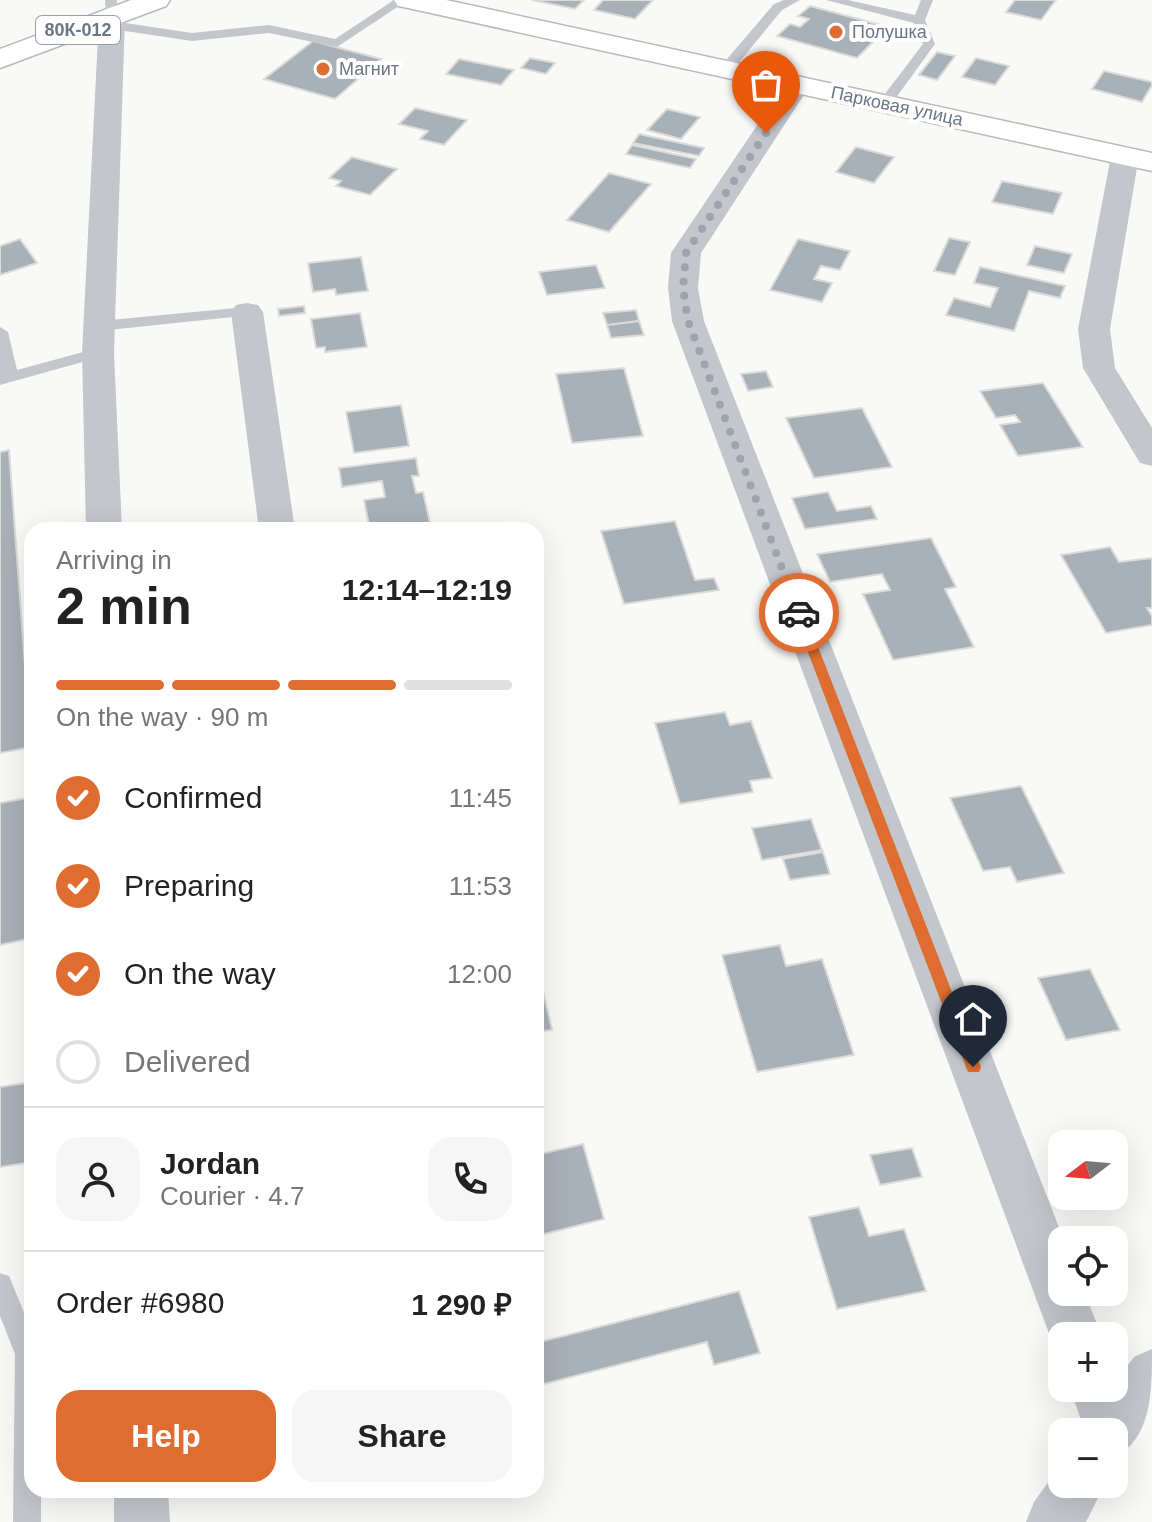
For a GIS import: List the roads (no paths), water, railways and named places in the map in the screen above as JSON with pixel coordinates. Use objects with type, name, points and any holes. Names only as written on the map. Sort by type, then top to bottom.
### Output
[{"type":"street","name":"80К-012","points":[[0,59],[112,14],[156,0]]},
{"type":"street","name":"Парковая улица","points":[[405,0],[1138,159]]},
{"type":"street","points":[[104,522],[98,339],[112,14]]},
{"type":"street","points":[[798,84],[686,253],[683,288],[688,321],[1071,1322]]},
{"type":"street","points":[[1138,159],[1094,329],[1099,368],[1152,455]]},
{"type":"street","points":[[247,312],[276,522]]},
{"type":"street","points":[[1107,1417],[1152,1375]]},
{"type":"street","points":[[141,1498],[142,1522]]},
{"type":"street","points":[[1054,1522],[1069,1498]]},
{"type":"lane","points":[[112,14],[192,37],[280,30],[337,43],[405,0]]},
{"type":"lane","points":[[726,69],[778,7],[794,0]]},
{"type":"lane","points":[[832,0],[919,20]]},
{"type":"lane","points":[[885,103],[929,44],[919,20],[927,0]]},
{"type":"lane","points":[[0,332],[5,379],[98,339],[247,312]]},
{"type":"lane","points":[[0,1285],[24,1344]]},
{"type":"lane","points":[[27,1498],[27,1522]]},
{"type":"place","name":"Полушка","points":[[836,32]]},
{"type":"place","name":"Магнит","points":[[323,69]]}]
